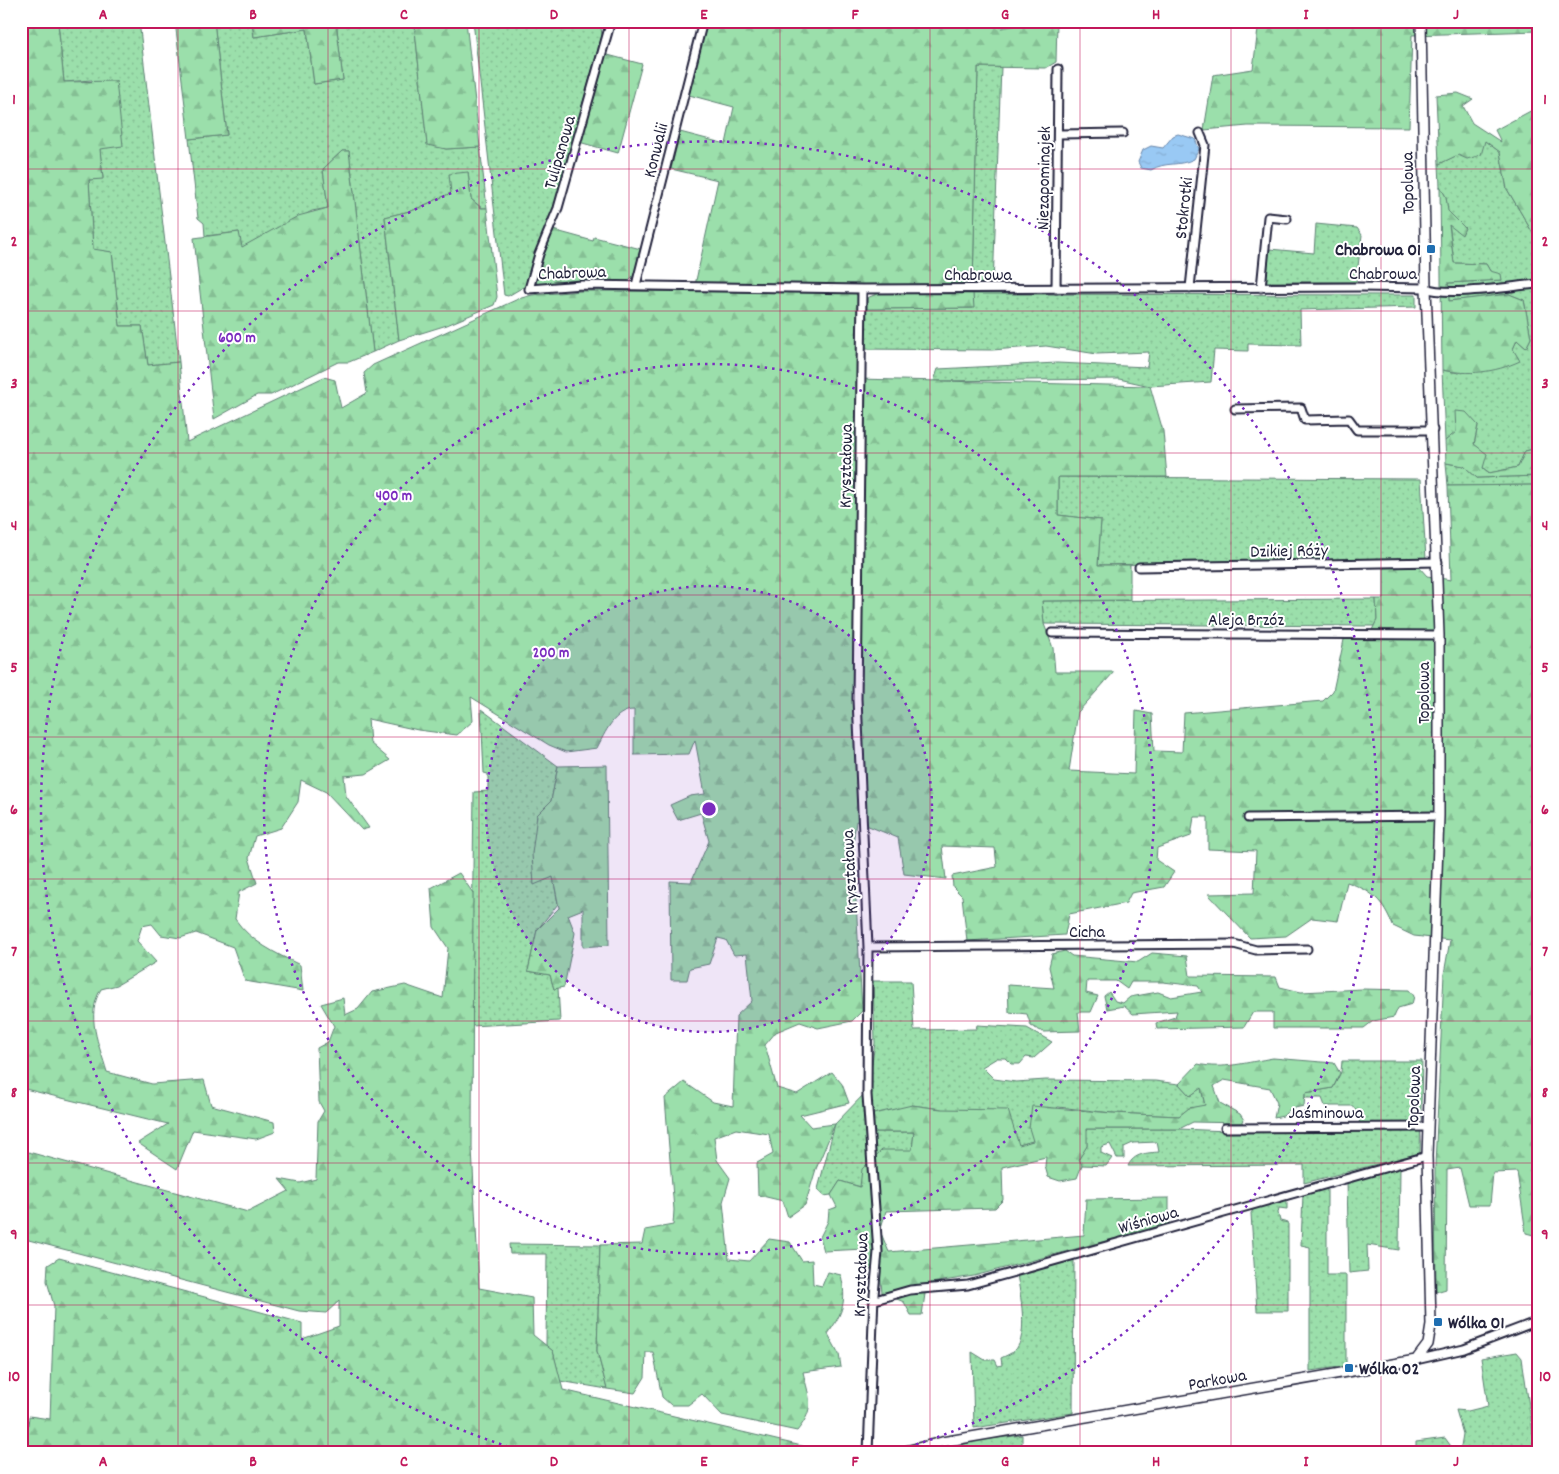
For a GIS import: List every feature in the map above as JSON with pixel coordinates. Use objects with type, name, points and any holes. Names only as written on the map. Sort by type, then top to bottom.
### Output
[{"type":"street","name":"Tulipanowa","points":[[529,289],[539,254],[558,208],[611,21]]},
{"type":"street","name":"Konwalii","points":[[636,286],[703,21]]},
{"type":"street","name":"Topolowa","points":[[1416,1360],[1428,1344],[1431,1325],[1427,1156],[1439,816],[1438,562],[1426,288],[1421,21]]},
{"type":"street","name":"Niezapominajek","points":[[1056,289],[1059,134],[1058,69]]},
{"type":"street","points":[[1059,134],[1123,133]]},
{"type":"street","name":"Stokrotki","points":[[1190,288],[1205,145],[1200,133]]},
{"type":"street","points":[[1261,288],[1268,217],[1288,219]]},
{"type":"street","name":"Chabrowa","points":[[529,289],[582,285],[862,290],[1426,288],[1433,291],[1457,292],[1538,284]]},
{"type":"street","name":"Kryształowa","points":[[862,290],[857,699],[868,948],[867,1088],[878,1252],[874,1300],[868,1453]]},
{"type":"street","points":[[1235,409],[1301,408],[1305,420],[1349,419],[1357,430],[1433,430]]},
{"type":"street","name":"Dzikiej Róży","points":[[1139,567],[1438,562]]},
{"type":"street","name":"Aleja Brzóz","points":[[1052,633],[1439,635]]},
{"type":"street","points":[[1248,818],[1439,816]]},
{"type":"street","name":"Cicha","points":[[868,948],[1234,944],[1256,950],[1306,949]]},
{"type":"street","name":"Jaśminowa","points":[[1225,1128],[1428,1127]]},
{"type":"street","name":"Wiśniowa","points":[[874,1300],[910,1290],[968,1285],[1427,1156]]},
{"type":"street","name":"Parkowa","points":[[897,1453],[942,1442],[1416,1360],[1464,1349],[1538,1321]]},
{"type":"green space","points":[[21,21],[87,21],[58,23],[64,82],[116,81],[123,146],[100,149],[103,179],[89,180],[93,249],[112,252],[120,326],[142,326],[148,365],[179,362],[187,442],[324,377],[335,380],[341,408],[367,393],[364,373],[373,365],[518,299],[532,295],[582,291],[855,292],[859,299],[857,379],[1150,386],[1163,431],[1167,477],[1058,477],[1058,515],[1101,520],[1098,565],[1130,565],[1130,600],[1042,601],[1044,624],[1053,648],[1055,672],[1114,672],[1078,712],[1069,771],[1134,774],[1136,711],[1152,714],[1154,751],[1182,752],[1184,713],[1323,701],[1333,691],[1345,635],[1370,634],[1377,620],[1376,599],[1384,599],[1384,568],[1419,567],[1427,576],[1451,580],[1448,486],[1538,485],[1538,1240],[1537,1236],[1526,1233],[1517,1172],[1493,1173],[1490,1205],[1469,1205],[1460,1168],[1447,1170],[1446,1289],[1436,1292],[1435,1165],[1444,974],[1450,940],[1414,936],[1393,926],[1385,909],[1376,898],[1363,889],[1347,882],[1338,921],[1312,918],[1286,936],[1250,938],[1208,894],[1254,893],[1256,851],[1208,849],[1208,817],[1194,817],[1191,836],[1157,848],[1156,860],[1174,872],[1164,887],[1131,893],[1126,903],[1069,914],[1065,935],[967,941],[962,896],[953,887],[952,876],[997,867],[995,848],[942,846],[946,879],[904,874],[898,838],[856,821],[853,845],[862,1011],[852,1021],[818,1028],[800,1022],[776,1032],[765,1045],[777,1088],[797,1094],[832,1072],[842,1084],[849,1103],[800,1115],[811,1127],[835,1124],[816,1169],[805,1205],[788,1217],[783,1201],[758,1195],[757,1163],[773,1154],[769,1134],[736,1129],[714,1137],[717,1160],[730,1178],[723,1202],[729,1259],[749,1261],[769,1239],[790,1242],[802,1261],[812,1260],[813,1284],[822,1286],[828,1272],[841,1275],[844,1293],[842,1306],[828,1334],[839,1354],[841,1367],[803,1372],[809,1396],[809,1409],[807,1416],[797,1431],[722,1415],[702,1394],[688,1405],[671,1405],[662,1397],[653,1352],[646,1352],[645,1377],[635,1393],[607,1389],[597,1351],[600,1245],[642,1244],[645,1230],[673,1225],[674,1210],[665,1098],[684,1082],[713,1102],[733,1106],[736,1016],[752,1001],[747,954],[734,955],[726,940],[718,938],[709,964],[690,968],[687,980],[671,980],[670,881],[691,882],[709,841],[701,813],[678,820],[670,805],[690,796],[705,794],[695,740],[689,754],[634,755],[634,710],[621,714],[611,723],[597,748],[566,752],[549,745],[471,697],[473,721],[457,735],[418,730],[368,719],[370,743],[390,760],[366,774],[344,776],[346,796],[369,828],[362,830],[326,792],[301,780],[298,802],[281,828],[255,836],[249,858],[257,883],[239,892],[235,919],[256,940],[300,965],[303,991],[245,981],[233,947],[196,933],[180,938],[161,935],[152,924],[142,926],[137,941],[156,962],[117,985],[101,989],[96,999],[94,1009],[95,1030],[107,1072],[152,1084],[204,1080],[211,1105],[274,1122],[275,1132],[256,1139],[193,1130],[177,1169],[138,1143],[168,1124],[21,1088]]},
{"type":"green space","points":[[139,21],[179,362],[148,365],[142,326],[120,326],[112,252],[93,250],[89,180],[103,178],[92,80],[64,82],[58,23]]},
{"type":"green space","points":[[175,21],[214,21],[227,135],[189,139]]},
{"type":"green space","points":[[214,21],[252,21],[254,37],[307,29],[314,84],[343,80],[336,21],[414,21],[427,144],[446,149],[480,147],[487,208],[482,208],[471,199],[468,172],[451,193],[414,210],[385,217],[399,340],[373,352],[349,151],[342,151],[323,169],[328,208],[312,211],[241,248],[239,232],[205,236],[204,223],[198,218],[189,139],[227,135]]},
{"type":"green space","points":[[252,21],[336,21],[343,80],[314,84],[307,29],[254,37]]},
{"type":"green space","points":[[414,21],[466,21],[480,147],[446,149],[427,145]]},
{"type":"green space","points":[[473,21],[545,21],[546,23],[600,21],[602,35],[550,220],[525,286],[508,296],[504,295]]},
{"type":"green space","points":[[707,21],[1001,21],[1001,28],[1042,21],[1057,21],[1056,62],[1046,68],[978,67],[973,286],[695,285],[718,180],[671,169],[680,132],[726,144],[734,107],[689,95]]},
{"type":"green space","points":[[1259,21],[1538,21],[1538,31],[1412,35],[1409,127],[1248,126],[1204,130],[1213,75],[1253,69]]},
{"type":"green space","points":[[604,54],[642,64],[618,153],[579,142]]},
{"type":"green space","points":[[978,67],[1001,67],[993,286],[973,286]]},
{"type":"green space","points":[[1458,93],[1473,99],[1463,106],[1472,123],[1501,142],[1495,130],[1538,107],[1538,242],[1507,189],[1500,152],[1485,141],[1481,155],[1467,159],[1458,155],[1439,164],[1436,95]]},
{"type":"green space","points":[[1485,141],[1500,152],[1507,189],[1538,242],[1538,448],[1525,451],[1518,467],[1490,473],[1483,468],[1480,449],[1474,445],[1478,425],[1456,433],[1445,441],[1442,370],[1459,373],[1513,349],[1517,340],[1526,348],[1531,338],[1524,300],[1509,294],[1449,301],[1448,283],[1502,280],[1490,271],[1486,264],[1454,263],[1446,197],[1440,186],[1439,164]]},
{"type":"green space","points":[[342,151],[349,151],[373,352],[349,362],[338,362],[271,395],[257,395],[214,419],[194,238],[239,232],[242,247],[298,216],[328,208],[323,169]]},
{"type":"green space","points":[[468,172],[471,199],[481,208],[487,208],[497,297],[494,305],[447,325],[399,340],[385,217],[414,210],[451,193],[449,174]]},
{"type":"green space","points":[[1440,186],[1446,197],[1448,211],[1465,228],[1462,235],[1449,225],[1454,263],[1486,264],[1490,271],[1501,274],[1502,280],[1448,283],[1449,301],[1509,294],[1524,300],[1531,338],[1526,348],[1517,340],[1513,349],[1520,361],[1501,368],[1481,372],[1442,370]]},
{"type":"green space","points":[[1316,224],[1357,228],[1362,235],[1356,282],[1265,282],[1269,249],[1314,253]]},
{"type":"green space","points":[[553,230],[593,241],[594,237],[641,249],[634,276],[627,281],[538,285],[534,281]]},
{"type":"green space","points":[[879,293],[973,294],[974,308],[867,309],[867,298]]},
{"type":"green space","points":[[973,294],[1416,295],[1416,307],[1300,310],[1301,345],[1248,344],[1248,351],[1214,350],[1211,382],[1150,386],[1119,379],[934,381],[938,369],[1057,363],[1147,367],[1149,352],[1097,354],[1046,346],[992,350],[857,349],[858,309],[973,308]]},
{"type":"green space","points":[[1455,411],[1466,412],[1478,425],[1474,444],[1487,454],[1483,468],[1489,473],[1518,467],[1525,451],[1538,448],[1538,476],[1477,478],[1464,466],[1446,463],[1445,441],[1456,432]]},
{"type":"green space","points":[[1446,463],[1464,466],[1477,478],[1538,476],[1538,485],[1448,486]]},
{"type":"green space","points":[[1058,477],[1421,479],[1426,559],[1098,565],[1101,520],[1058,515]]},
{"type":"green space","points":[[1376,599],[1377,620],[1374,626],[1044,624],[1042,601]]},
{"type":"green space","points":[[481,709],[558,766],[551,801],[537,815],[534,884],[553,877],[558,904],[537,930],[528,971],[550,975],[554,989],[558,988],[560,1021],[471,1026],[474,792],[488,791],[488,774],[484,773]]},
{"type":"green space","points":[[607,765],[609,945],[583,947],[583,909],[568,915],[575,933],[564,987],[554,989],[550,975],[528,971],[537,930],[559,908],[553,877],[534,885],[532,854],[537,815],[551,801],[558,766]]},
{"type":"green space","points":[[459,873],[473,893],[472,1148],[479,1288],[532,1298],[533,1335],[553,1351],[563,1390],[819,1450],[819,1453],[25,1453],[29,1416],[50,1419],[54,1306],[47,1281],[48,1265],[59,1258],[302,1323],[302,1339],[339,1326],[339,1301],[326,1313],[299,1311],[21,1238],[21,1150],[248,1212],[289,1191],[279,1179],[300,1183],[316,1179],[318,1121],[324,1111],[319,1102],[317,1048],[328,1042],[334,1026],[321,1004],[343,998],[345,1015],[358,1009],[372,992],[405,985],[443,998],[448,948],[434,927],[431,888]]},
{"type":"green space","points":[[1065,951],[1072,956],[1138,962],[1152,953],[1187,956],[1190,976],[1276,977],[1280,987],[1301,992],[1362,989],[1409,990],[1414,996],[1412,1004],[1398,1008],[1394,1017],[1373,1021],[1364,1028],[1273,1028],[1273,1012],[1253,1012],[1244,1027],[1157,1029],[1156,1023],[1175,1017],[1177,1011],[1133,1014],[1124,1006],[1107,1009],[1104,996],[1109,992],[1115,1001],[1123,1003],[1130,997],[1158,992],[1171,997],[1202,992],[1198,986],[1163,982],[1131,982],[1127,989],[1116,981],[1087,981],[1086,993],[1098,996],[1091,1012],[1078,1012],[1080,1031],[1043,1032],[1031,1026],[1027,1014],[1009,1012],[1008,985],[1054,988],[1049,967],[1052,954]]},
{"type":"green space","points":[[873,981],[911,981],[914,1030],[976,1029],[977,1025],[1027,1028],[1052,1042],[1034,1058],[1026,1057],[1020,1064],[1011,1064],[1005,1058],[997,1058],[982,1067],[994,1079],[1016,1082],[1046,1080],[1155,1081],[1179,1084],[1190,1096],[1201,1088],[1205,1106],[1190,1108],[1179,1116],[1112,1113],[1058,1107],[1033,1141],[1019,1145],[941,1109],[912,1105],[870,1132],[914,1132],[912,1150],[861,1187],[840,1181],[831,1195],[824,1196],[818,1189],[835,1124],[868,1090],[875,1043]]},
{"type":"green space","points":[[1273,1058],[1334,1063],[1340,1073],[1333,1088],[1305,1093],[1304,1106],[1290,1109],[1283,1116],[1274,1118],[1277,1103],[1270,1088],[1224,1080],[1214,1086],[1220,1103],[1240,1114],[1244,1120],[1242,1123],[1193,1122],[1179,1129],[1087,1129],[1087,1146],[1079,1159],[1082,1165],[1077,1178],[1060,1181],[1048,1177],[1045,1166],[1046,1157],[1002,1167],[1003,1200],[995,1208],[886,1211],[880,1231],[889,1252],[1084,1235],[1086,1199],[1169,1198],[1169,1224],[974,1276],[931,1283],[925,1294],[922,1315],[911,1315],[904,1302],[882,1293],[880,1272],[866,1268],[865,1249],[824,1251],[820,1237],[828,1221],[829,1210],[837,1207],[831,1195],[840,1181],[860,1187],[862,1169],[882,1150],[912,1150],[914,1132],[870,1132],[865,1116],[912,1105],[941,1109],[1008,1110],[1019,1145],[1033,1141],[1029,1128],[1032,1106],[1112,1113],[1179,1116],[1189,1108],[1205,1105],[1201,1088],[1190,1096],[1179,1084],[1198,1064],[1226,1066]]},
{"type":"green space","points":[[1342,1061],[1422,1061],[1420,1153],[1304,1183],[1304,1165],[1128,1166],[1137,1156],[1159,1152],[1157,1142],[1133,1143],[1124,1147],[1124,1158],[1117,1158],[1110,1144],[1101,1147],[1101,1153],[1112,1158],[1106,1166],[1082,1165],[1078,1159],[1087,1146],[1086,1129],[1179,1129],[1253,1132],[1358,1129],[1360,1118],[1353,1106],[1325,1106],[1322,1098],[1305,1098],[1305,1093],[1333,1088],[1341,1072]]},
{"type":"green space","points":[[1400,1167],[1399,1250],[1367,1245],[1368,1271],[1349,1273],[1347,1181]]},
{"type":"green space","points":[[1327,1187],[1327,1275],[1346,1275],[1346,1366],[1310,1371],[1310,1247],[1301,1245],[1303,1194]]},
{"type":"green space","points":[[1287,1198],[1287,1209],[1279,1208],[1278,1213],[1280,1221],[1288,1223],[1288,1311],[1257,1311],[1251,1213],[1255,1207]]},
{"type":"green space","points":[[509,1244],[600,1245],[597,1351],[607,1389],[560,1381],[553,1351],[546,1346],[547,1254],[510,1254]]},
{"type":"green space","points":[[1074,1260],[1073,1413],[974,1428],[972,1352],[985,1360],[995,1360],[998,1366],[1002,1365],[1001,1358],[1010,1354],[1019,1344],[1023,1325],[1017,1275]]},
{"type":"green space","points":[[1517,1352],[1522,1358],[1535,1447],[1532,1453],[1416,1453],[1416,1442],[1445,1438],[1453,1449],[1457,1450],[1461,1446],[1463,1434],[1456,1410],[1468,1411],[1488,1406],[1481,1358]]},
{"type":"green space","points":[[1022,1435],[1022,1453],[949,1453],[948,1449],[975,1441]]},
{"type":"water","points":[[1178,134],[1195,139],[1199,149],[1194,159],[1183,163],[1156,167],[1151,170],[1141,168],[1138,162],[1143,150],[1151,146],[1163,148],[1173,136]]},
{"type":"place","name":"Chabrowa 01","points":[[1431,249]]},
{"type":"place","name":"Wólka 01","points":[[1438,1322]]},
{"type":"place","name":"Wólka 02","points":[[1349,1368]]}]
